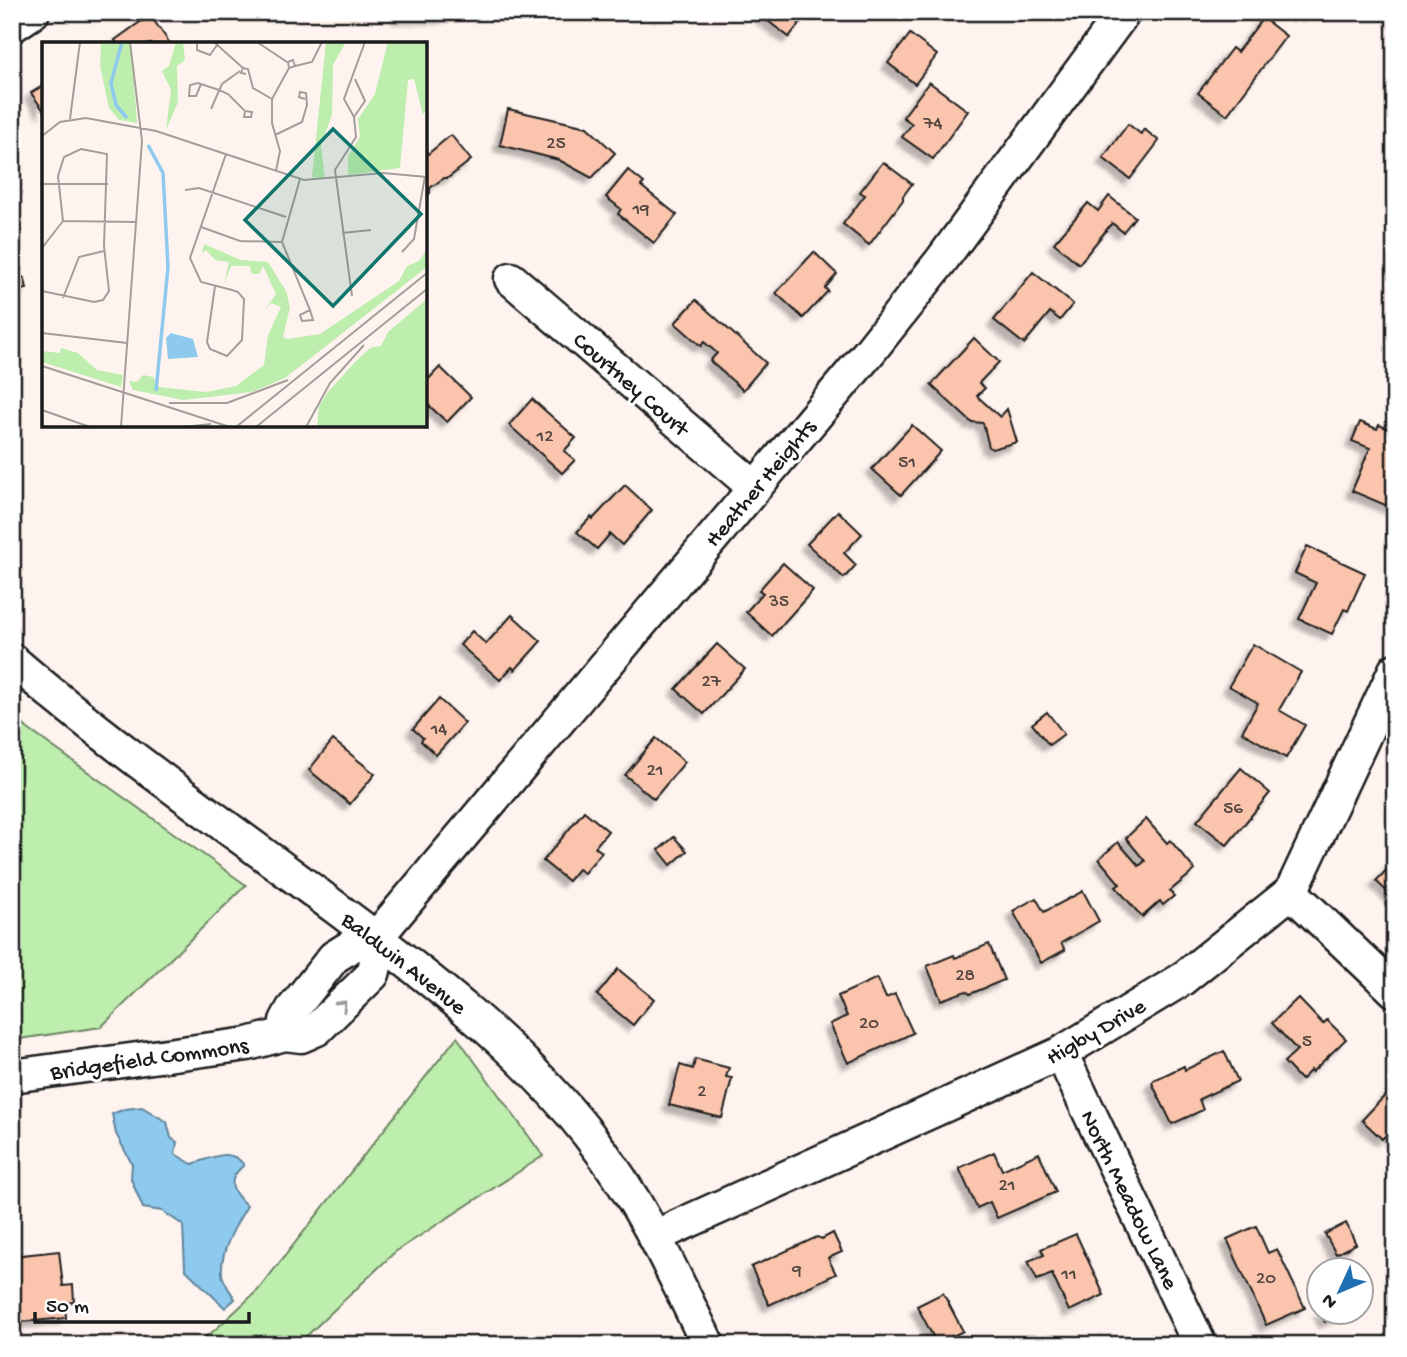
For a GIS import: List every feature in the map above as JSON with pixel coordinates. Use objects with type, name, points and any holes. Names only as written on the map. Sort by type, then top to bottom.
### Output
[{"type":"street","points":[[12,26],[33,12]]},
{"type":"street","name":"Heather Heights","points":[[376,938],[870,351],[941,261],[1124,12]]},
{"type":"street","name":"Courtney Court","points":[[511,279],[754,487]]},
{"type":"street","name":"Baldwin Avenue","points":[[12,660],[79,714],[376,938],[510,1049],[587,1132],[610,1163],[656,1236],[708,1345]]},
{"type":"street","name":"Higby Drive","points":[[656,1236],[1061,1052],[1181,980],[1291,892],[1395,670]]},
{"type":"street","points":[[1291,892],[1395,991]]},
{"type":"street","name":"Bridgefield Commons","points":[[12,1076],[248,1044],[285,1034],[286,1021],[292,1010],[334,957],[355,944],[376,938]]},
{"type":"street","name":"North Meadow Lane","points":[[1061,1052],[1200,1345]]},
{"type":"green space","points":[[12,715],[246,885],[101,1027],[12,1040]]},
{"type":"green space","points":[[457,1037],[543,1156],[395,1252],[297,1345],[193,1345],[215,1330],[258,1290]]},
{"type":"water","points":[[142,1107],[167,1122],[171,1138],[177,1142],[175,1154],[192,1164],[226,1155],[238,1159],[244,1165],[232,1181],[237,1196],[247,1206],[230,1238],[222,1265],[225,1284],[235,1299],[225,1308],[185,1269],[183,1225],[162,1211],[143,1208],[131,1179],[132,1164],[116,1134],[112,1114]]},
{"type":"building","points":[[398,12],[463,12],[442,17],[398,17]]},
{"type":"building","points":[[762,12],[808,12],[789,37],[760,15]]},
{"type":"building","points":[[150,15],[169,42],[116,42],[115,40]]},
{"type":"building","points":[[1263,18],[1286,36],[1227,115],[1198,93],[1232,48],[1237,52]]},
{"type":"building","points":[[910,34],[937,55],[915,84],[888,63]]},
{"type":"building","points":[[929,82],[968,111],[933,159],[902,137],[912,124],[903,117]]},
{"type":"building","points":[[42,86],[42,108],[31,93]]},
{"type":"building","points":[[508,109],[587,127],[615,153],[592,178],[559,160],[500,145]]},
{"type":"building","points":[[1128,124],[1141,134],[1144,129],[1159,141],[1130,179],[1103,158]]},
{"type":"building","points":[[451,135],[471,160],[430,188],[427,195],[428,154]]},
{"type":"building","points":[[883,162],[912,184],[869,245],[843,224],[865,195],[860,192]]},
{"type":"building","points":[[628,170],[644,183],[641,186],[677,215],[654,243],[618,214],[621,209],[606,197]]},
{"type":"building","points":[[1109,196],[1135,217],[1123,232],[1112,223],[1079,264],[1054,243],[1088,203],[1098,211]]},
{"type":"building","points":[[814,252],[837,274],[825,288],[828,291],[803,318],[776,293]]},
{"type":"building","points":[[1033,272],[1073,304],[1060,320],[1050,312],[1024,344],[994,320]]},
{"type":"building","points":[[20,275],[25,279],[27,289],[12,292],[12,277]]},
{"type":"building","points":[[696,300],[766,363],[743,390],[710,361],[717,353],[704,342],[701,346],[675,323]]},
{"type":"building","points":[[974,338],[999,362],[979,383],[985,388],[977,396],[1000,417],[1007,409],[1017,442],[992,449],[989,447],[983,423],[971,422],[931,385]]},
{"type":"building","points":[[440,367],[471,397],[447,422],[427,404],[427,381]]},
{"type":"building","points":[[532,399],[576,438],[564,451],[575,460],[562,473],[509,425]]},
{"type":"building","points":[[1360,422],[1377,429],[1379,425],[1395,431],[1395,494],[1390,507],[1352,491],[1370,448],[1352,441]]},
{"type":"building","points":[[912,425],[941,451],[901,495],[872,469]]},
{"type":"building","points":[[625,485],[652,510],[622,545],[610,534],[597,549],[577,532]]},
{"type":"building","points":[[838,511],[862,534],[844,553],[856,565],[844,578],[807,544]]},
{"type":"building","points":[[1307,546],[1365,573],[1348,611],[1344,609],[1332,634],[1299,619],[1316,583],[1295,573]]},
{"type":"building","points":[[783,563],[813,590],[772,636],[746,612],[763,593],[759,590]]},
{"type":"building","points":[[512,615],[541,641],[515,670],[512,667],[500,680],[460,645],[472,631],[486,644]]},
{"type":"building","points":[[717,644],[745,669],[704,714],[676,689]]},
{"type":"building","points":[[1253,644],[1301,672],[1279,710],[1305,725],[1286,758],[1242,732],[1258,703],[1229,686]]},
{"type":"building","points":[[439,699],[465,723],[436,755],[413,729]]},
{"type":"building","points":[[1047,712],[1064,734],[1049,745],[1032,724]]},
{"type":"building","points":[[656,738],[685,762],[654,799],[625,775]]},
{"type":"building","points":[[333,740],[375,774],[350,804],[309,770]]},
{"type":"building","points":[[1241,768],[1270,793],[1227,845],[1197,821]]},
{"type":"building","points":[[584,811],[608,831],[595,847],[602,852],[584,873],[578,869],[568,881],[543,861]]},
{"type":"building","points":[[1146,819],[1167,843],[1170,840],[1195,870],[1170,891],[1174,896],[1163,905],[1160,901],[1142,917],[1116,887],[1120,884],[1099,859],[1118,842],[1139,866],[1145,861],[1126,838]]},
{"type":"building","points":[[674,837],[687,851],[671,865],[659,850]]},
{"type":"building","points":[[1395,861],[1395,899],[1376,881]]},
{"type":"building","points":[[1083,891],[1099,921],[1061,943],[1065,950],[1041,963],[1013,911],[1036,898],[1044,912]]},
{"type":"building","points":[[989,944],[1004,980],[970,994],[966,991],[941,1000],[927,966]]},
{"type":"building","points":[[618,969],[654,999],[633,1025],[597,995]]},
{"type":"building","points":[[877,978],[886,998],[895,994],[913,1033],[848,1063],[830,1024],[847,1016],[838,996]]},
{"type":"building","points":[[1298,998],[1323,1024],[1327,1020],[1346,1039],[1301,1080],[1284,1062],[1297,1050],[1272,1023]]},
{"type":"building","points":[[1224,1051],[1238,1081],[1199,1099],[1203,1110],[1172,1124],[1152,1083],[1154,1080],[1184,1066],[1185,1070]]},
{"type":"building","points":[[695,1059],[729,1068],[726,1077],[732,1078],[722,1118],[669,1105],[680,1065],[693,1069]]},
{"type":"building","points":[[1394,1086],[1395,1140],[1388,1133],[1382,1139],[1362,1120]]},
{"type":"building","points":[[994,1152],[1002,1170],[1039,1153],[1056,1192],[997,1218],[990,1202],[977,1208],[959,1168]]},
{"type":"building","points":[[1346,1223],[1356,1244],[1336,1254],[1325,1234]]},
{"type":"building","points":[[1256,1226],[1268,1253],[1277,1249],[1305,1308],[1266,1325],[1227,1239]]},
{"type":"building","points":[[833,1233],[842,1252],[828,1258],[836,1274],[769,1305],[751,1267],[817,1237],[822,1239]]},
{"type":"building","points":[[1076,1234],[1104,1295],[1069,1311],[1052,1274],[1037,1280],[1028,1261],[1044,1255],[1041,1249]]},
{"type":"building","points":[[59,1251],[63,1286],[73,1285],[74,1302],[65,1303],[66,1318],[12,1323],[12,1272],[15,1272],[13,1256]]},
{"type":"building","points":[[943,1293],[963,1331],[937,1344],[917,1306]]}]
